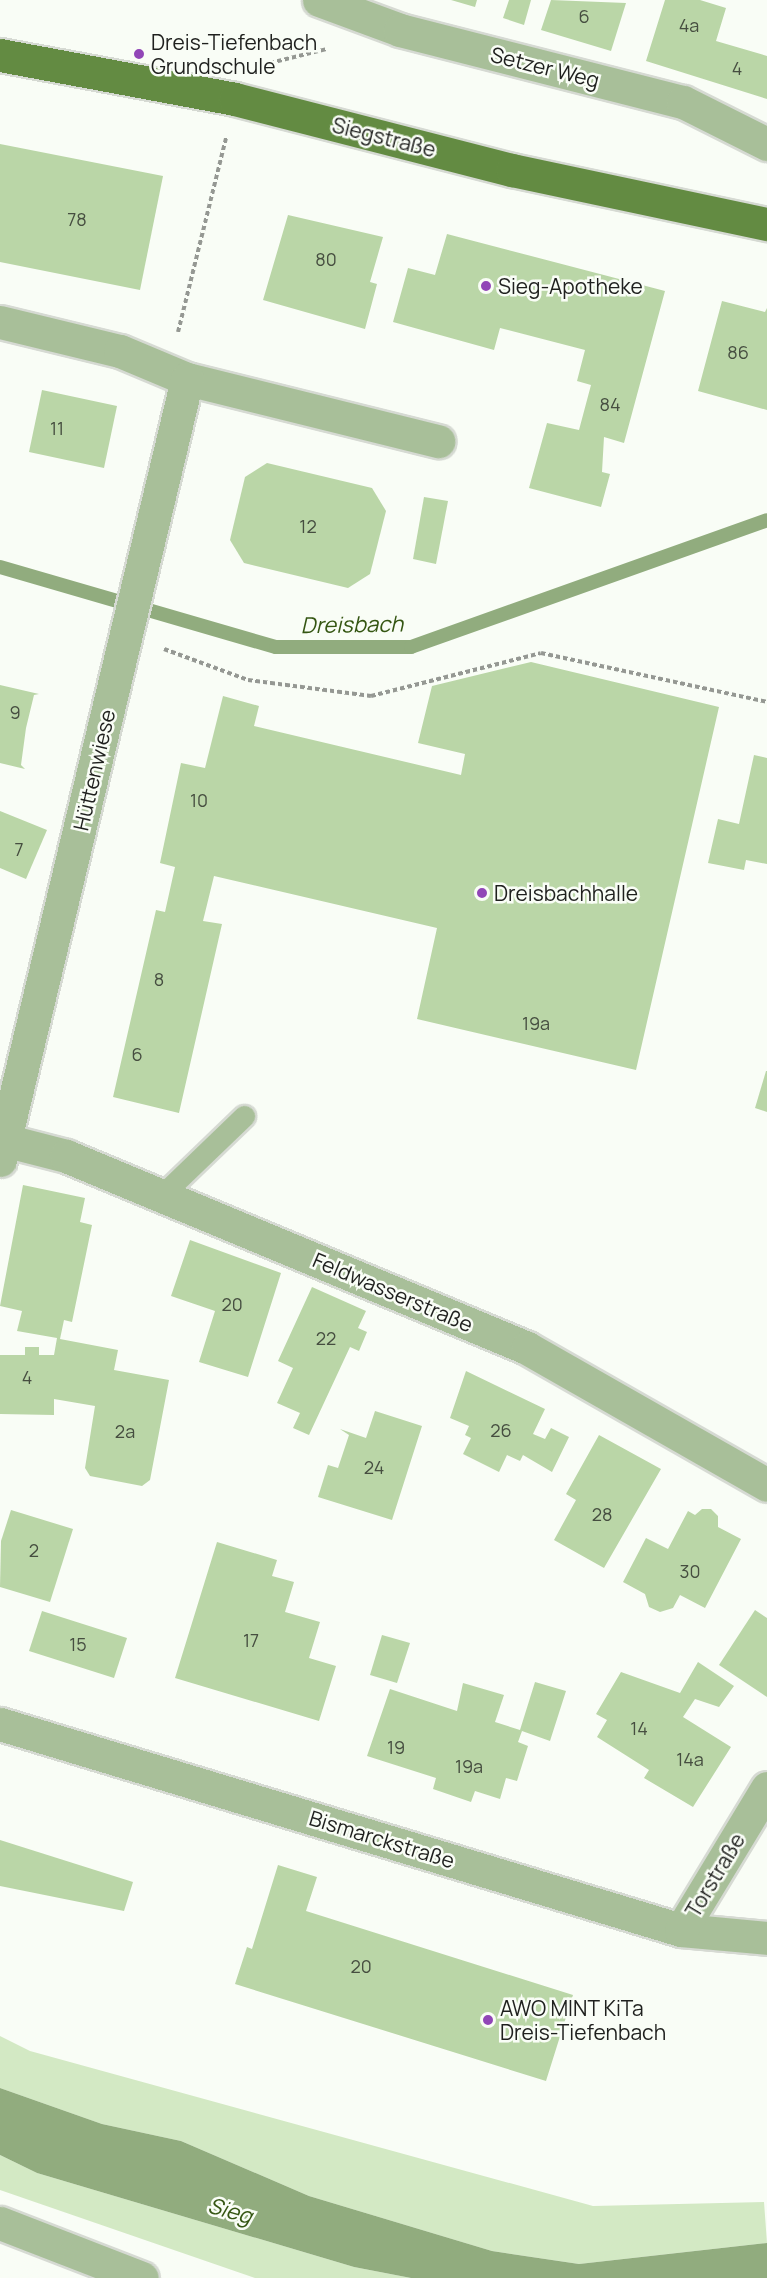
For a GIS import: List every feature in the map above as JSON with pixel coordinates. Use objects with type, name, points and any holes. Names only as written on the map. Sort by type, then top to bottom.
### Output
[{"type":"main road","name":"Siegstraße","points":[[0,56],[235,99],[512,170],[767,224]]},
{"type":"street","name":"Setzer Weg","points":[[319,0],[400,30],[683,102],[767,144]]},
{"type":"street","points":[[0,322],[120,351],[187,379],[438,441]]},
{"type":"street","name":"Hüttenwiese","points":[[2,1147],[187,379]]},
{"type":"street","name":"Feldwasserstraße","points":[[2,1147],[66,1156],[527,1348],[767,1485]]},
{"type":"street","name":"Bismarckstraße","points":[[0,1724],[681,1930],[767,1938]]},
{"type":"street","name":"Torstraße","points":[[681,1930],[767,1788]]},
{"type":"street","points":[[0,2223],[142,2278]]},
{"type":"lane","points":[[162,1195],[244,1116]]},
{"type":"path","points":[[187,379],[177,335],[235,99],[245,69],[333,47]]},
{"type":"path","points":[[126,635],[248,680],[371,696],[541,653],[767,702]]},
{"type":"shaded area","points":[[0,2036],[30,2051],[593,2206],[764,2202],[767,2243],[579,2264],[492,2251],[309,2196],[181,2141],[102,2124],[0,2088]]},
{"type":"shaded area","points":[[0,2155],[37,2173],[354,2267],[411,2278],[255,2278],[0,2190]]},
{"type":"water","name":"Sieg","points":[[0,2088],[102,2124],[181,2141],[309,2196],[492,2251],[579,2264],[767,2243],[767,2278],[411,2278],[354,2267],[37,2173],[0,2155]]},
{"type":"building","points":[[451,0],[477,0],[475,7]]},
{"type":"building","points":[[509,0],[531,0],[524,25],[503,18]]},
{"type":"building","points":[[551,0],[626,3],[611,51],[541,30]]},
{"type":"building","points":[[665,0],[700,0],[726,8],[716,41],[767,56],[767,99],[646,61]]},
{"type":"building","points":[[0,144],[163,176],[140,290],[0,262]]},
{"type":"building","points":[[288,215],[383,237],[370,282],[377,284],[365,329],[263,300]]},
{"type":"building","points":[[447,234],[665,291],[624,443],[604,437],[602,472],[610,474],[601,507],[529,488],[547,423],[579,430],[591,385],[577,381],[585,350],[500,328],[494,350],[393,322],[408,268],[435,275]]},
{"type":"building","points":[[722,301],[765,312],[767,308],[767,410],[698,391]]},
{"type":"building","points":[[42,390],[117,406],[104,468],[29,452]]},
{"type":"building","points":[[267,463],[372,488],[386,511],[370,574],[348,588],[244,563],[230,540],[245,477]]},
{"type":"building","points":[[424,497],[448,501],[436,564],[413,559]]},
{"type":"building","name":"Dreisbachhalle","points":[[531,662],[719,707],[636,1070],[417,1019],[437,928],[214,876],[203,921],[222,924],[179,1113],[113,1097],[156,910],[165,912],[175,867],[160,863],[181,763],[205,768],[223,696],[259,706],[254,726],[461,775],[465,754],[418,743],[432,686]]},
{"type":"building","points":[[0,685],[39,694],[34,695],[26,728],[21,765],[25,769],[0,763]]},
{"type":"building","points":[[754,755],[767,758],[767,864],[746,860],[744,870],[708,863],[718,819],[739,824]]},
{"type":"building","points":[[0,811],[47,830],[26,879],[0,868]]},
{"type":"building","points":[[767,1071],[767,1112],[755,1108]]},
{"type":"building","points":[[23,1185],[85,1198],[80,1222],[92,1225],[72,1322],[64,1320],[60,1339],[118,1350],[114,1370],[169,1380],[150,1480],[142,1486],[90,1476],[85,1468],[95,1406],[54,1399],[54,1415],[0,1414],[0,1355],[25,1355],[25,1347],[39,1347],[39,1355],[54,1355],[57,1338],[17,1331],[22,1311],[0,1306]]},
{"type":"building","points":[[190,1240],[281,1273],[248,1377],[199,1362],[215,1311],[171,1296]]},
{"type":"building","points":[[312,1287],[366,1311],[358,1328],[367,1332],[359,1351],[350,1347],[309,1435],[293,1428],[300,1413],[277,1403],[293,1368],[278,1361]]},
{"type":"building","points":[[466,1371],[545,1409],[533,1434],[545,1439],[551,1428],[569,1437],[552,1472],[523,1455],[520,1461],[507,1455],[499,1472],[463,1454],[471,1438],[465,1435],[469,1426],[450,1418]]},
{"type":"building","points":[[375,1411],[422,1426],[392,1520],[318,1497],[328,1465],[338,1468],[349,1435],[340,1429],[366,1438]]},
{"type":"building","points":[[599,1435],[661,1469],[604,1568],[554,1540],[576,1500],[566,1494]]},
{"type":"building","points":[[702,1509],[711,1509],[718,1516],[718,1527],[741,1539],[705,1608],[680,1595],[673,1608],[660,1612],[649,1607],[645,1594],[623,1582],[646,1538],[668,1549],[688,1511],[695,1515]]},
{"type":"building","points":[[11,1510],[73,1529],[50,1602],[0,1587],[1,1541]]},
{"type":"building","points":[[217,1542],[277,1560],[272,1576],[294,1582],[285,1612],[320,1622],[309,1658],[336,1666],[319,1721],[175,1678]]},
{"type":"building","points":[[755,1610],[767,1618],[767,1697],[719,1665]]},
{"type":"building","points":[[42,1611],[127,1638],[114,1678],[29,1651]]},
{"type":"building","points":[[382,1635],[410,1643],[397,1683],[370,1675]]},
{"type":"building","points":[[698,1662],[734,1686],[719,1707],[695,1699],[683,1717],[731,1747],[693,1807],[644,1778],[649,1770],[597,1737],[607,1720],[596,1714],[621,1672],[680,1693]]},
{"type":"building","points":[[535,1682],[566,1691],[550,1741],[522,1731],[518,1742],[528,1746],[517,1781],[506,1778],[500,1799],[475,1791],[471,1802],[433,1789],[436,1778],[367,1756],[390,1689],[457,1711],[463,1683],[504,1695],[495,1722],[520,1730]]},
{"type":"building","points":[[0,1840],[133,1882],[124,1911],[0,1886]]},
{"type":"building","points":[[278,1865],[317,1877],[306,1911],[573,1995],[546,2081],[235,1984],[247,1947],[252,1949]]},
{"type":"waterway","name":"Dreisbach","points":[[0,567],[276,647],[411,647],[767,520]]},
{"type":"place","name":"Dreis-Tiefenbach Grundschule","points":[[139,54]]},
{"type":"place","name":"Sieg-Apotheke","points":[[486,286]]},
{"type":"place","name":"Dreisbachhalle","points":[[482,893]]},
{"type":"place","name":"AWO MINT KiTa Dreis-Tiefenbach","points":[[488,2020]]}]
